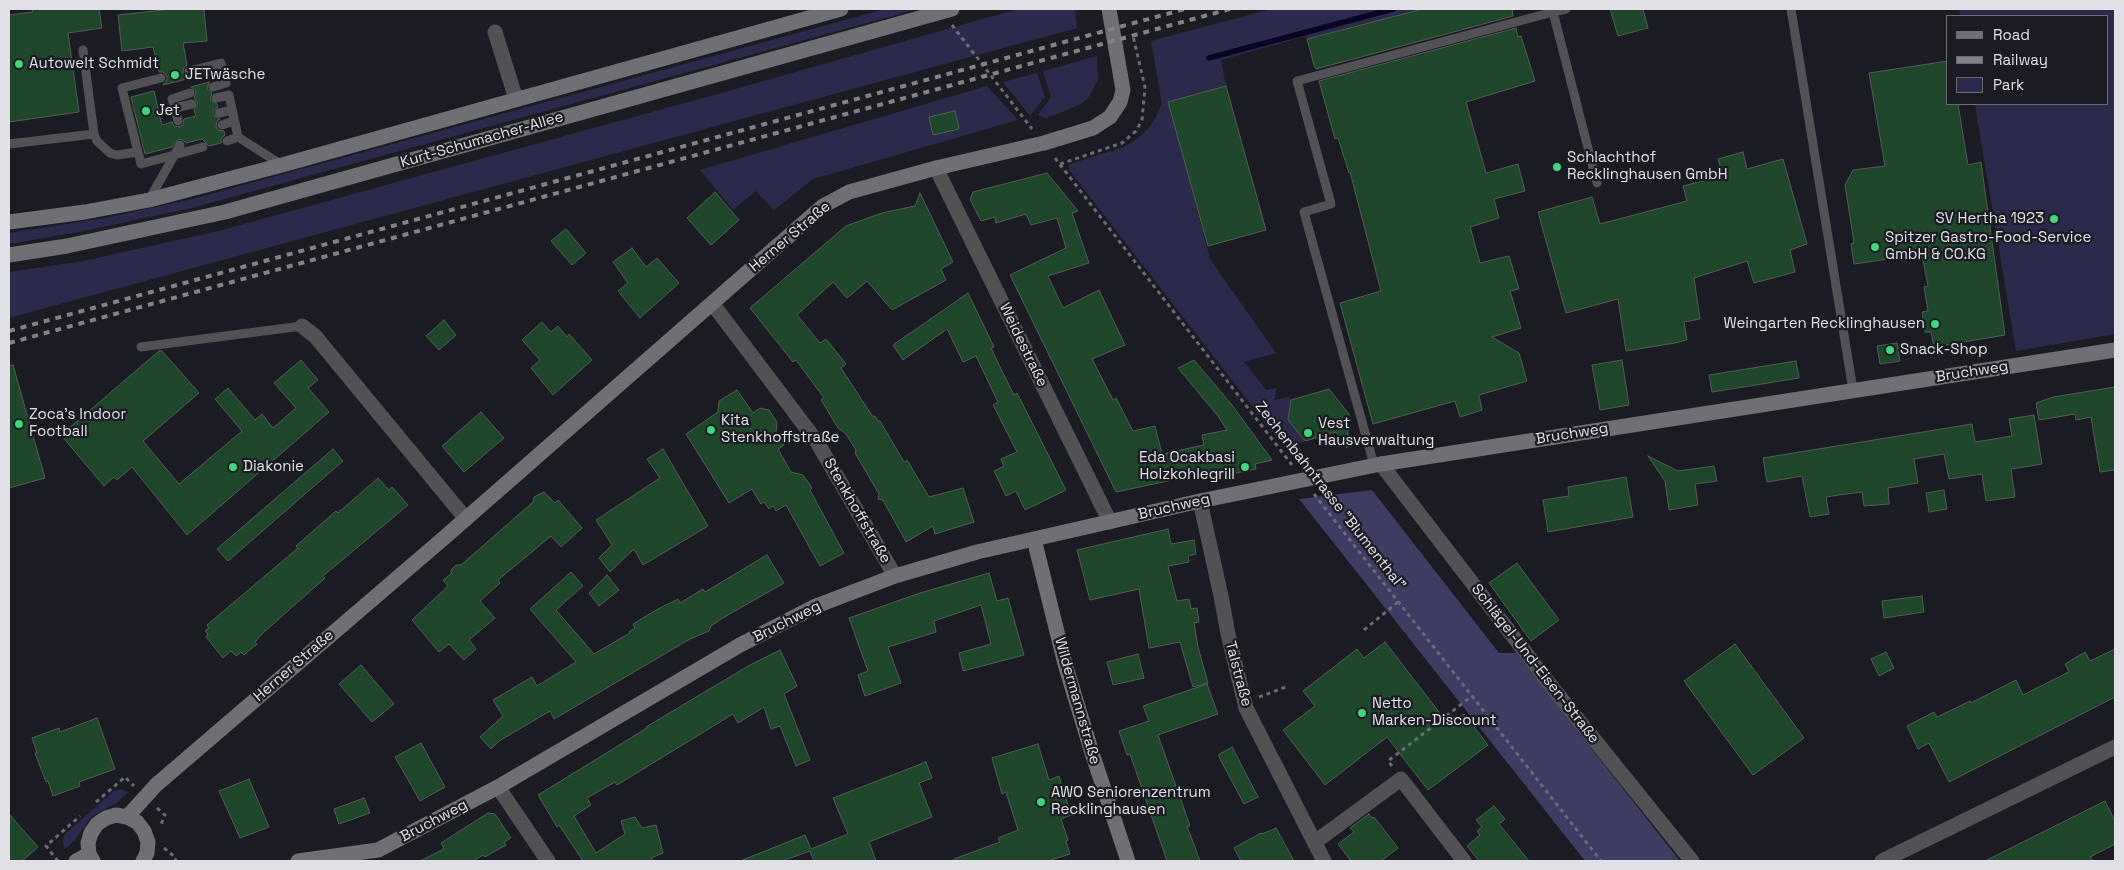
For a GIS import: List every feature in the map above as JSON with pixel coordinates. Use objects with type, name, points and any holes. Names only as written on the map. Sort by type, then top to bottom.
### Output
[{"type":"main road","name":"Kurt-Schumacher-Allee","points":[[9,222],[84,212],[149,200],[282,165],[841,9]]},
{"type":"main road","name":"Herner Straße","points":[[127,817],[156,785],[466,519],[823,206],[849,192],[936,168],[1044,143],[1093,128],[1110,117],[1120,102],[1123,90],[1122,75],[1109,9]]},
{"type":"main road","name":"Kurt-Schumacher-Allee","points":[[9,255],[67,246],[225,212],[947,10]]},
{"type":"main road","name":"Bruchweg","points":[[298,861],[378,850],[498,787],[740,645],[816,606],[895,576],[977,552],[1200,501],[1304,481],[1377,464],[2115,350]]},
{"type":"main road","name":"Wildermannstraße","points":[[1034,539],[1065,664],[1128,861]]},
{"type":"main road","points":[[86,859],[91,833],[97,824],[106,818],[116,815],[127,817],[137,822],[144,831],[148,842],[147,853],[143,861]]},
{"type":"street","points":[[496,32],[516,99]]},
{"type":"street","name":"Weidestraße","points":[[936,168],[1110,522]]},
{"type":"street","name":"Stenkhoffstraße","points":[[712,303],[817,442],[895,576]]},
{"type":"street","points":[[302,326],[315,336],[466,519]]},
{"type":"street","name":"Schlägel-Und-Eisen-Straße","points":[[1377,464],[1555,691],[1692,861]]},
{"type":"street","name":"Talstraße","points":[[1200,501],[1222,596],[1228,634],[1246,708],[1324,861]]},
{"type":"street","points":[[1882,861],[2115,747]]},
{"type":"street","points":[[1315,842],[1401,779],[1464,861]]},
{"type":"street","points":[[498,787],[548,861]]},
{"type":"lane","points":[[1377,464],[1304,212],[1331,204],[1297,81],[1566,9]]},
{"type":"lane","points":[[1791,9],[1853,390]]},
{"type":"lane","points":[[1553,12],[1597,183]]},
{"type":"lane","points":[[83,50],[96,141],[110,153],[117,155],[138,152]]},
{"type":"lane","points":[[189,71],[221,63],[226,83],[212,87]]},
{"type":"lane","points":[[161,78],[122,88],[141,164],[203,147]]},
{"type":"lane","points":[[178,120],[172,99],[190,93]]},
{"type":"lane","points":[[216,98],[228,94],[238,137],[282,165]]},
{"type":"lane","points":[[175,108],[192,104]]},
{"type":"lane","points":[[219,113],[232,110]]},
{"type":"lane","points":[[222,124],[234,121]]},
{"type":"lane","points":[[9,144],[94,134]]},
{"type":"lane","points":[[226,140],[238,137]]},
{"type":"lane","points":[[149,200],[180,145]]},
{"type":"lane","points":[[141,347],[302,326]]},
{"type":"path","name":"Zechenbahntrasse \"Blumenthal\"","points":[[947,10],[1044,143],[1600,861]]},
{"type":"path","points":[[1364,630],[1398,602]]},
{"type":"path","points":[[1244,702],[1286,688]]},
{"type":"path","points":[[1401,779],[1388,761],[1472,696]]},
{"type":"green space","points":[[885,9],[918,9],[192,208],[79,232],[9,244],[9,233],[105,218],[192,199]]},
{"type":"green space","points":[[1018,9],[1075,9],[1077,28],[9,318],[9,272],[84,261],[222,230],[714,95]]},
{"type":"green space","points":[[1271,9],[1423,9],[1366,26],[1365,23],[1307,39],[1306,36],[1221,60],[1226,86],[1169,102],[1210,259],[1276,353],[1244,362],[1266,390],[1277,388],[1274,400],[1289,397],[1291,400],[1288,420],[1305,441],[1294,446],[1301,457],[1287,451],[1069,170],[1069,165],[1073,163],[1124,147],[1148,129],[1156,117],[1162,103],[1151,41]]},
{"type":"green space","name":"SV Hertha 1923","points":[[1959,9],[2115,9],[2115,334],[2016,351],[1975,105],[2109,105],[2109,15],[1960,15]]},
{"type":"green space","points":[[1097,56],[1098,79],[1089,97],[1081,104],[1055,115],[1045,118],[1038,115],[1051,97],[1043,71]]},
{"type":"green space","points":[[1037,73],[1045,97],[1030,116],[1003,82]]},
{"type":"green space","points":[[987,86],[1018,120],[813,179],[774,210],[756,191],[733,210],[700,170]]},
{"type":"green space","points":[[120,789],[128,792],[118,802],[91,817],[75,840],[65,849],[64,835],[114,791]]},
{"type":"shaded area","points":[[1372,490],[1499,653],[1516,653],[1680,861],[1585,861],[1299,499]]},
{"type":"building","points":[[32,9],[99,9],[102,28],[68,33],[79,112],[9,122],[9,15],[33,12]]},
{"type":"building","points":[[172,9],[204,9],[207,41],[183,43],[187,65],[184,67],[183,72],[185,76],[191,78],[163,85],[167,80],[167,76],[163,72],[159,72],[153,47],[122,51],[118,15]]},
{"type":"building","points":[[1423,9],[1512,9],[1513,16],[1316,69],[1307,39]]},
{"type":"building","points":[[1610,9],[1643,9],[1648,28],[1618,36]]},
{"type":"building","points":[[1516,28],[1518,37],[1521,36],[1535,81],[1466,102],[1486,173],[1518,164],[1525,191],[1494,199],[1499,218],[1470,227],[1480,263],[1509,256],[1519,289],[1510,291],[1521,328],[1492,337],[1519,353],[1527,381],[1479,395],[1482,410],[1460,417],[1455,401],[1373,424],[1340,303],[1381,291],[1350,172],[1338,138],[1335,139],[1319,81]]},
{"type":"building","points":[[1946,61],[1946,105],[1958,105],[1968,165],[1981,162],[2005,335],[1934,347],[1931,332],[1925,332],[1922,312],[1928,311],[1924,287],[1928,286],[1921,250],[1888,255],[1888,259],[1854,264],[1851,244],[1854,243],[1845,185],[1853,170],[1885,166],[1869,73]]},
{"type":"building","points":[[209,82],[207,89],[212,93],[210,100],[217,104],[218,107],[213,111],[213,115],[220,119],[217,121],[216,126],[218,130],[224,131],[225,135],[221,139],[221,143],[209,146],[202,139],[186,143],[179,139],[172,147],[145,154],[131,97],[154,91],[162,125],[172,122],[174,126],[179,127],[183,125],[184,119],[196,116],[194,110],[198,103],[194,98],[196,91],[191,87]]},
{"type":"building","points":[[1226,86],[1266,230],[1208,246],[1168,102]]},
{"type":"building","points":[[955,111],[959,129],[933,135],[929,117]]},
{"type":"building","points":[[1743,152],[1747,169],[1783,159],[1807,244],[1790,250],[1795,272],[1754,283],[1747,261],[1694,278],[1700,319],[1684,322],[1687,340],[1675,343],[1626,351],[1618,299],[1566,313],[1538,212],[1592,197],[1600,224],[1687,201],[1683,186],[1723,176],[1718,159]]},
{"type":"building","points":[[1047,173],[1078,211],[1072,213],[1089,263],[1048,276],[1063,308],[1099,290],[1125,345],[1092,359],[1113,400],[1116,398],[1133,431],[1155,426],[1162,454],[1204,445],[1202,435],[1227,430],[1218,416],[1178,368],[1194,360],[1232,405],[1272,460],[1255,464],[1256,469],[1236,473],[1234,467],[1116,492],[1010,275],[1066,248],[1057,218],[1031,225],[1026,214],[996,223],[995,217],[981,221],[970,199],[973,192]]},
{"type":"building","points":[[715,192],[739,220],[711,245],[687,218]]},
{"type":"building","points":[[920,193],[953,262],[941,269],[946,280],[892,310],[867,281],[847,298],[833,282],[797,315],[820,343],[826,339],[846,364],[841,368],[873,417],[875,416],[880,421],[904,462],[907,460],[929,497],[963,488],[974,522],[935,534],[933,526],[906,542],[883,500],[878,499],[879,494],[855,453],[856,450],[846,434],[838,428],[821,400],[824,398],[796,360],[793,362],[750,308],[846,226],[882,213],[915,206]]},
{"type":"building","points":[[566,229],[586,253],[572,265],[551,241]]},
{"type":"building","points":[[632,248],[646,267],[657,258],[679,283],[640,318],[618,291],[628,283],[613,262]]},
{"type":"building","points":[[968,293],[994,347],[991,348],[1002,371],[1014,395],[1017,393],[1066,490],[1025,510],[1016,491],[1006,496],[994,471],[1004,466],[1001,459],[1017,452],[993,405],[998,402],[976,356],[963,362],[947,329],[903,360],[893,345]]},
{"type":"building","points":[[444,320],[456,335],[439,350],[426,336]]},
{"type":"building","points":[[542,322],[551,332],[558,326],[567,337],[569,334],[592,360],[553,395],[531,368],[540,360],[522,340]]},
{"type":"building","points":[[1897,343],[1900,361],[1880,364],[1877,346]]},
{"type":"building","points":[[159,351],[162,351],[199,393],[143,441],[179,484],[242,431],[215,399],[228,388],[255,420],[262,414],[273,428],[296,408],[274,383],[301,360],[318,380],[308,388],[329,412],[187,535],[132,467],[117,480],[114,477],[104,486],[61,435]]},
{"type":"building","points":[[1622,360],[1629,405],[1600,410],[1592,365]]},
{"type":"building","points":[[1796,361],[1799,378],[1712,392],[1709,375]]},
{"type":"building","name":"Zoca's Indoor Football","points":[[13,365],[45,478],[9,488],[9,366]]},
{"type":"building","points":[[2115,387],[2115,470],[2100,472],[2091,417],[2076,420],[2075,414],[2039,420],[2036,403],[2053,397]]},
{"type":"building","points":[[1329,389],[1349,414],[1347,448],[1336,432],[1305,441],[1288,420],[1291,400]]},
{"type":"building","points":[[737,390],[753,413],[760,408],[769,410],[777,422],[776,433],[784,445],[778,449],[791,472],[803,475],[812,488],[810,490],[844,553],[820,566],[786,505],[776,511],[773,506],[769,509],[764,502],[761,504],[752,489],[729,503],[686,434],[718,412],[719,401]]},
{"type":"building","points":[[481,412],[504,438],[464,472],[442,446]]},
{"type":"building","points":[[2034,415],[2042,464],[2011,469],[2015,497],[1986,501],[1982,474],[1949,479],[1944,454],[1914,459],[1918,483],[1888,488],[1889,504],[1864,506],[1862,492],[1826,497],[1829,514],[1810,517],[1802,476],[1767,482],[1763,458],[1972,424],[1975,442],[2012,436],[2009,419]]},
{"type":"building","points":[[333,449],[343,461],[228,561],[217,549]]},
{"type":"building","points":[[663,449],[708,526],[643,565],[634,549],[610,572],[599,558],[612,545],[596,520],[660,478],[647,459]]},
{"type":"building","points":[[1648,456],[1678,471],[1714,466],[1717,481],[1695,484],[1698,505],[1669,510],[1665,481]]},
{"type":"building","points":[[1626,477],[1633,517],[1548,532],[1543,500],[1569,496],[1568,487]]},
{"type":"building","points":[[378,478],[389,490],[392,487],[408,505],[323,576],[325,578],[263,633],[255,642],[257,644],[244,655],[241,652],[236,656],[231,651],[223,658],[206,637],[208,634],[205,631],[209,628],[207,625],[298,548],[296,546],[336,511],[338,513]]},
{"type":"building","points":[[1944,490],[1947,509],[1929,512],[1926,493]]},
{"type":"building","points":[[544,492],[555,503],[558,500],[582,528],[561,547],[551,536],[498,580],[500,583],[480,601],[495,618],[469,640],[476,649],[464,660],[449,644],[439,652],[412,620],[448,586],[443,580],[451,574],[451,570],[456,565],[461,565],[533,502],[534,497]]},
{"type":"building","points":[[1168,529],[1171,544],[1194,540],[1196,554],[1188,556],[1189,562],[1168,566],[1177,601],[1189,599],[1191,609],[1197,608],[1199,622],[1194,623],[1198,647],[1208,683],[1193,687],[1180,642],[1149,648],[1139,589],[1090,600],[1077,550]]},
{"type":"building","points":[[767,555],[784,583],[721,619],[711,626],[709,631],[690,639],[554,719],[550,711],[499,741],[491,749],[480,737],[503,716],[493,700],[532,677],[537,686],[576,662],[530,609],[571,572],[583,586],[556,610],[594,654],[630,633],[635,628],[633,624],[658,609],[678,599],[680,603],[703,589],[705,592]]},
{"type":"building","points":[[1517,563],[1559,620],[1531,641],[1489,583]]},
{"type":"building","points":[[989,573],[997,601],[1008,598],[1024,655],[963,671],[959,653],[991,644],[981,605],[934,621],[936,632],[888,647],[901,683],[865,696],[858,675],[868,671],[849,618],[920,593]]},
{"type":"building","points":[[607,575],[619,590],[599,606],[589,593]]},
{"type":"building","points":[[1922,596],[1924,612],[1884,618],[1882,601]]},
{"type":"building","name":"Netto Marken-Discount","points":[[1385,642],[1449,725],[1464,714],[1488,745],[1428,790],[1387,737],[1325,785],[1283,730],[1315,706],[1303,691],[1357,649],[1364,658]]},
{"type":"building","points":[[1735,644],[1804,738],[1753,775],[1684,681]]},
{"type":"building","points":[[2115,649],[2115,697],[1949,782],[1929,743],[1918,749],[1907,726],[1934,712],[1937,717],[1970,701],[1971,703],[2016,680],[2023,695],[2069,672],[2065,664],[2085,652],[2090,661]]},
{"type":"building","points":[[780,650],[797,686],[784,694],[810,760],[796,766],[780,726],[771,729],[764,707],[738,723],[733,714],[617,785],[615,782],[587,798],[591,805],[574,816],[596,853],[625,834],[621,821],[635,817],[642,828],[656,825],[663,853],[651,858],[653,861],[583,861],[559,825],[557,827],[538,795],[646,727],[750,665]]},
{"type":"building","points":[[1886,652],[1894,668],[1879,676],[1871,659]]},
{"type":"building","points":[[1138,654],[1144,678],[1113,685],[1107,662]]},
{"type":"building","points":[[361,665],[394,704],[372,722],[339,684]]},
{"type":"building","points":[[1207,684],[1218,714],[1158,735],[1190,826],[1187,826],[1200,861],[1167,861],[1130,754],[1127,755],[1119,731],[1149,721],[1143,706]]},
{"type":"building","points":[[97,718],[115,769],[79,782],[80,786],[53,796],[35,753],[37,753],[32,738],[59,728],[60,732]]},
{"type":"building","points":[[421,743],[445,787],[420,801],[395,757]]},
{"type":"building","name":"AWO Seniorenzentrum Recklinghausen","points":[[1038,744],[1049,780],[1059,776],[1071,815],[1061,819],[1068,840],[1066,841],[1070,854],[1048,861],[954,861],[954,859],[1000,842],[998,838],[1018,830],[1006,792],[1002,794],[992,758]]},
{"type":"building","points":[[1232,747],[1258,797],[1244,804],[1218,755]]},
{"type":"building","points":[[926,762],[932,778],[919,783],[932,817],[869,842],[876,861],[814,861],[810,851],[782,861],[740,861],[805,835],[811,849],[848,834],[833,798]]},
{"type":"building","points":[[249,779],[269,827],[240,838],[219,791]]},
{"type":"building","points":[[364,798],[370,813],[339,824],[334,809]]},
{"type":"building","points":[[2105,801],[2115,821],[2115,844],[2090,857],[2093,861],[1985,861]]},
{"type":"building","points":[[1494,806],[1505,819],[1499,824],[1529,861],[1479,861],[1467,846],[1480,835],[1477,831],[1482,827],[1476,820]]},
{"type":"building","points":[[488,813],[495,814],[511,838],[504,842],[506,845],[485,857],[483,855],[473,861],[420,861],[444,849],[441,843]]},
{"type":"building","points":[[9,814],[38,847],[22,861],[9,861]]},
{"type":"building","points":[[1369,814],[1372,818],[1374,817],[1398,848],[1381,861],[1351,861],[1338,844],[1354,832],[1350,828]]},
{"type":"building","points":[[1276,828],[1294,861],[1241,861],[1234,848],[1261,833]]},
{"type":"waterway","points":[[1209,58],[1393,9]]},
{"type":"railway","points":[[9,331],[1185,9]]},
{"type":"railway","points":[[9,343],[1230,9]]},
{"type":"place","name":"Autowelt Schmidt","points":[[19,64]]},
{"type":"place","name":"JETwäsche","points":[[175,75]]},
{"type":"place","name":"Jet","points":[[146,111]]},
{"type":"place","name":"Schlachthof Recklinghausen GmbH","points":[[1557,167]]},
{"type":"place","name":"SV Hertha 1923","points":[[2054,219]]},
{"type":"place","name":"Spitzer Gastro-Food-Service GmbH & CO.KG","points":[[1875,247]]},
{"type":"place","name":"Weingarten Recklinghausen","points":[[1935,324]]},
{"type":"place","name":"Snack-Shop","points":[[1890,350]]},
{"type":"place","name":"Zoca's Indoor Football","points":[[19,424]]},
{"type":"place","name":"Kita Stenkhoffstraße","points":[[711,430]]},
{"type":"place","name":"Vest Hausverwaltung","points":[[1308,433]]},
{"type":"place","name":"Diakonie","points":[[233,467]]},
{"type":"place","name":"Eda Ocakbasi Holzkohlegrill","points":[[1245,467]]},
{"type":"place","name":"Netto Marken-Discount","points":[[1362,713]]},
{"type":"place","name":"AWO Seniorenzentrum Recklinghausen","points":[[1041,802]]}]
